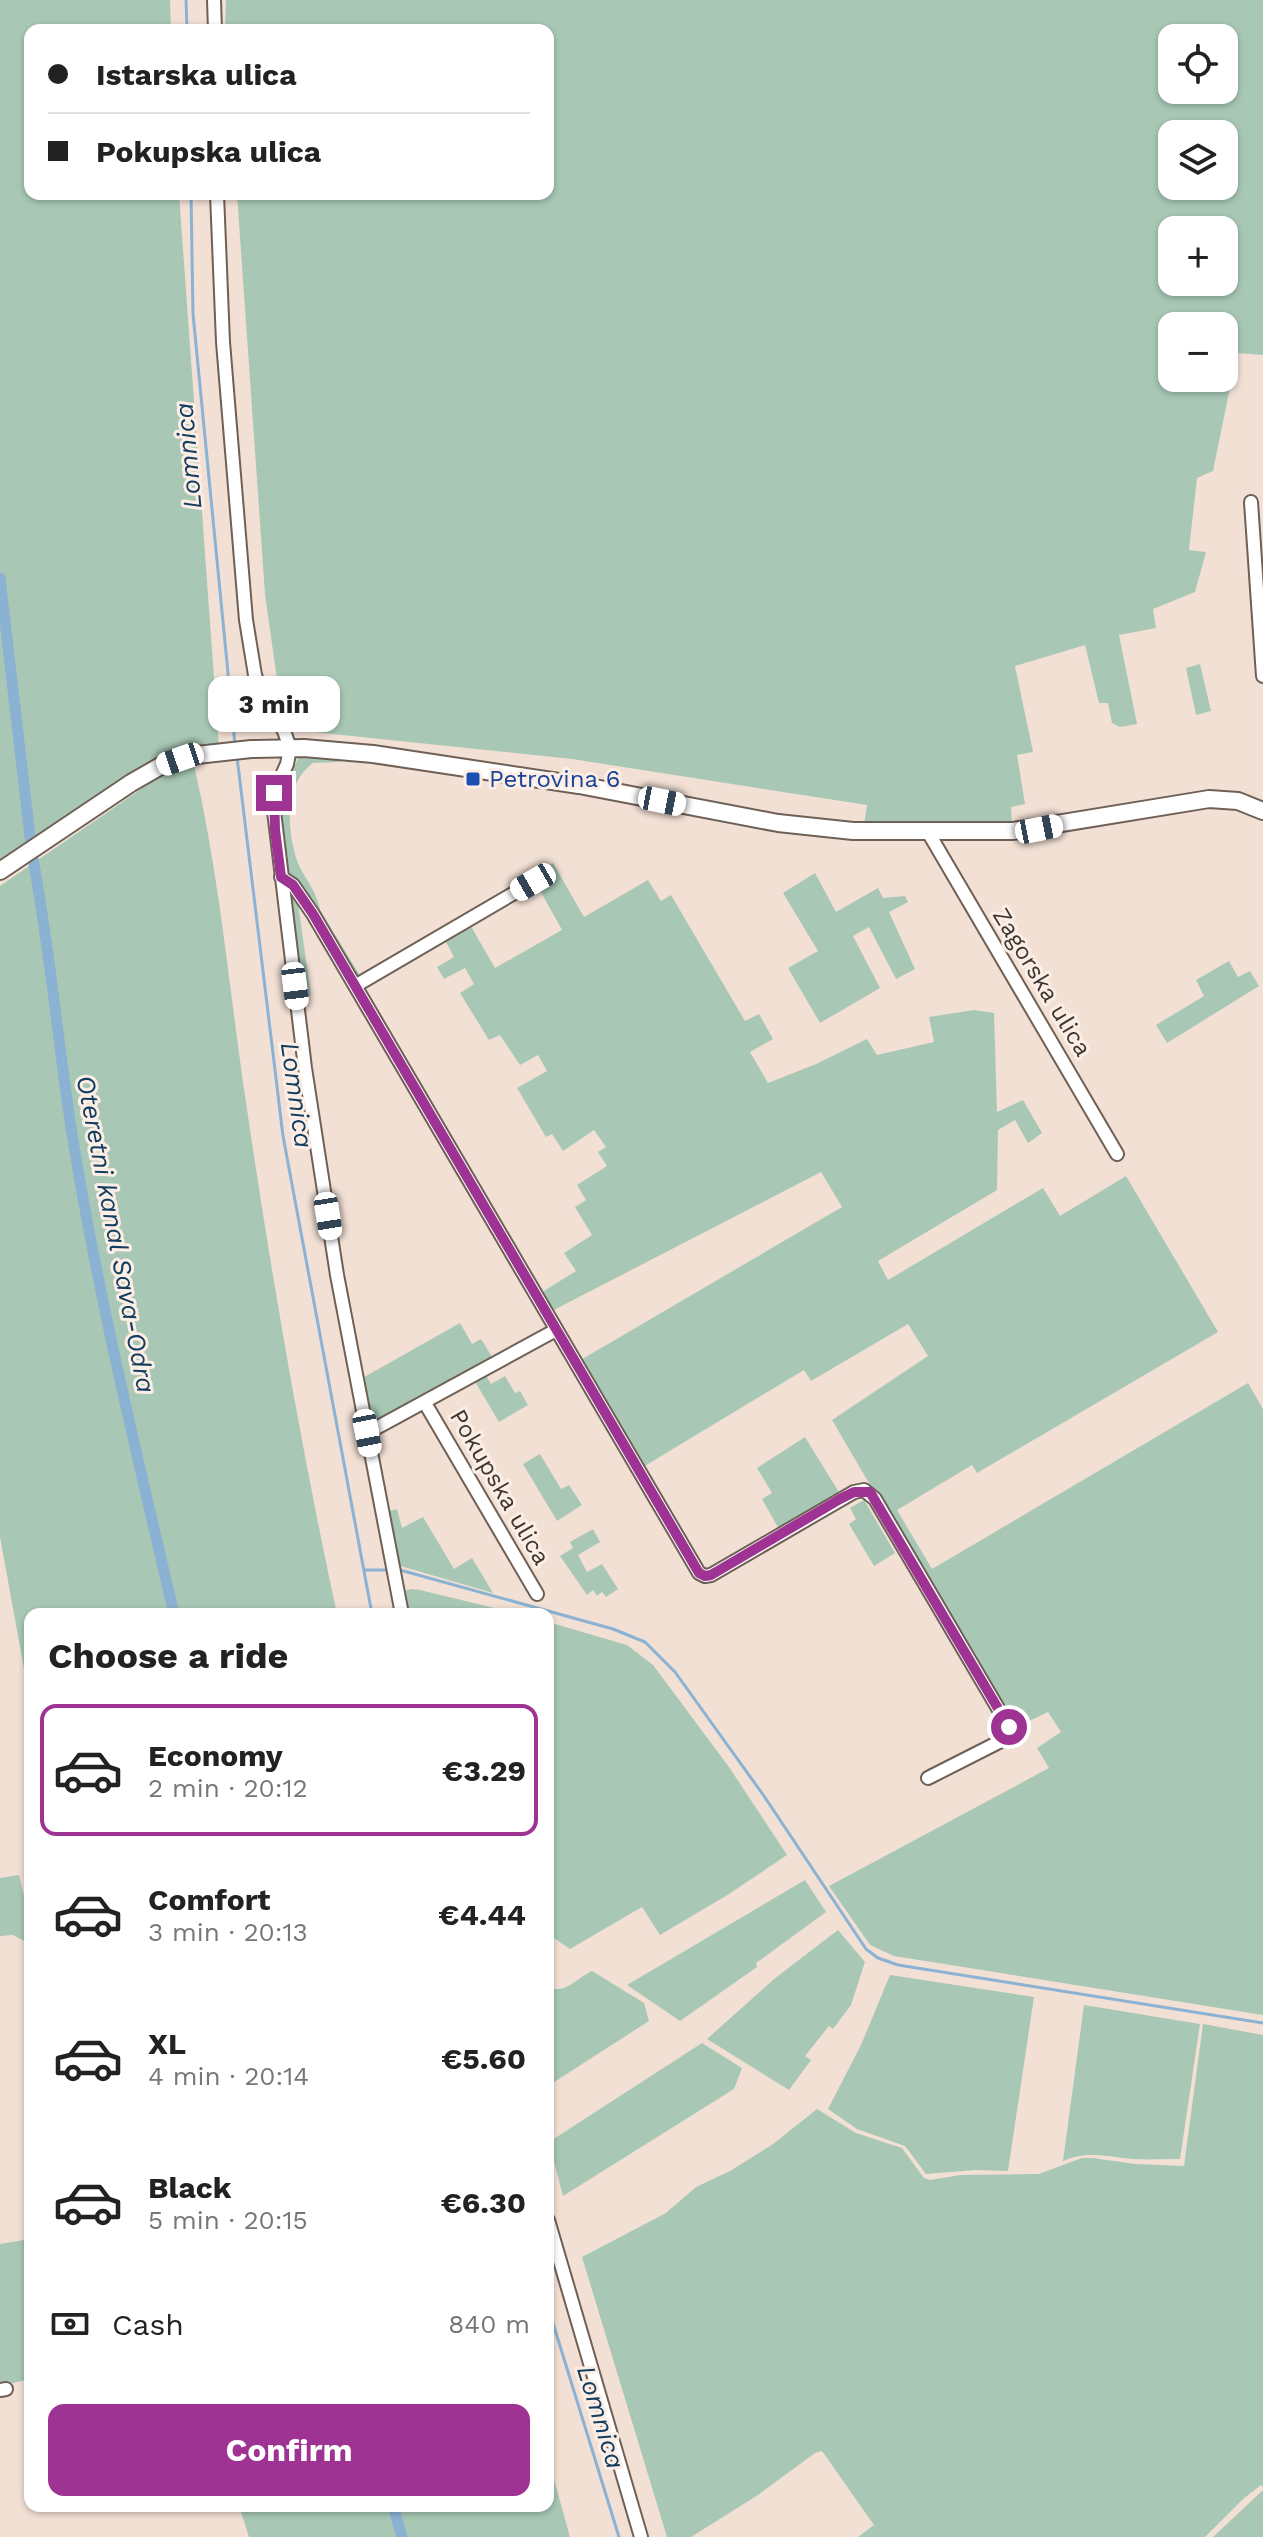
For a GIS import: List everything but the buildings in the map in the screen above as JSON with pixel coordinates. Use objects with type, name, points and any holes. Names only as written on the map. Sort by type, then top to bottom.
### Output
[{"type":"street","points":[[214,0],[215,24]]},
{"type":"street","points":[[217,200],[223,342],[246,620],[255,675],[290,748],[273,803],[305,1068],[337,1275],[401,1608]]},
{"type":"street","points":[[1251,502],[1263,676]]},
{"type":"street","points":[[0,871],[150,771],[180,759],[251,749],[290,748],[373,754],[579,785],[806,827],[853,831],[1039,829],[1110,814],[1209,799],[1238,801],[1263,811]]},
{"type":"street","name":"Zagorska ulica","points":[[928,832],[1117,1154]]},
{"type":"street","points":[[281,877],[293,885],[355,986],[695,1567],[705,1576],[711,1575],[840,1499],[854,1492],[870,1492],[1009,1727],[1009,1732],[999,1742],[928,1778]]},
{"type":"street","points":[[355,986],[533,882]]},
{"type":"street","name":"Pokupska ulica","points":[[367,1433],[556,1330]]},
{"type":"street","name":"Pokupska ulica","points":[[425,1403],[537,1594]]},
{"type":"street","points":[[554,2240],[641,2537]]},
{"type":"green space","points":[[0,0],[170,0],[171,24],[24,24],[24,200],[179,200],[219,747],[186,749],[153,761],[0,866]]},
{"type":"green space","points":[[226,0],[1263,0],[1263,355],[1238,353],[1238,312],[1158,312],[1158,392],[1229,392],[1213,471],[1197,478],[1189,550],[1206,552],[1195,592],[1153,609],[1156,628],[1119,635],[1137,724],[1120,727],[1112,723],[1108,703],[1099,703],[1085,645],[1015,666],[1033,752],[1017,755],[1025,804],[1011,807],[1012,826],[864,826],[867,805],[572,759],[294,730],[280,701],[265,594],[237,200],[554,200],[554,24],[225,24]]},
{"type":"green space","points":[[1200,664],[1211,711],[1196,715],[1186,668]]},
{"type":"green space","points":[[300,754],[337,756],[340,762],[313,763],[304,772],[293,794],[290,819],[296,858],[320,910],[359,974],[353,978],[286,869],[277,804]]},
{"type":"green space","points":[[194,765],[216,883],[274,1283],[336,1608],[24,1608],[24,1669],[0,1537],[0,886],[163,774]]},
{"type":"green space","points":[[553,863],[584,917],[648,880],[661,901],[671,895],[745,1021],[759,1014],[773,1039],[750,1052],[768,1083],[867,1039],[877,1055],[934,1042],[929,1017],[974,1010],[994,1013],[997,1112],[1023,1100],[1042,1133],[1028,1143],[1015,1120],[998,1130],[997,1190],[878,1261],[888,1280],[1043,1188],[1060,1216],[1126,1176],[1218,1332],[977,1473],[972,1465],[897,1510],[932,1569],[1248,1383],[1263,1409],[1263,2015],[894,1956],[870,1945],[829,1886],[1049,1768],[1037,1748],[1061,1732],[1048,1712],[1013,1729],[832,1420],[928,1356],[908,1324],[811,1381],[804,1370],[643,1467],[579,1361],[842,1207],[821,1172],[550,1312],[539,1294],[576,1271],[564,1253],[592,1235],[575,1207],[586,1200],[577,1185],[607,1166],[598,1152],[606,1147],[594,1130],[563,1151],[552,1134],[546,1137],[517,1088],[547,1071],[538,1055],[520,1065],[500,1035],[489,1040],[460,993],[474,984],[465,968],[444,979],[437,967],[454,957],[444,938],[469,923],[495,968],[562,930],[537,885],[547,879],[542,870]]},
{"type":"green space","points":[[815,873],[836,912],[878,888],[883,898],[905,896],[908,902],[889,912],[915,969],[896,979],[869,927],[853,936],[880,988],[820,1023],[788,968],[818,951],[783,893]]},
{"type":"green space","points":[[289,890],[297,897],[311,995],[301,1001]]},
{"type":"green space","points":[[1229,961],[1238,977],[1250,971],[1259,986],[1167,1043],[1156,1025],[1204,996],[1196,980]]},
{"type":"green space","points":[[460,1323],[472,1344],[481,1339],[494,1360],[372,1422],[359,1380]]},
{"type":"green space","points":[[485,1374],[491,1384],[505,1376],[515,1393],[520,1391],[528,1405],[499,1422],[474,1380]]},
{"type":"green space","points":[[805,1437],[840,1494],[780,1531],[762,1499],[772,1493],[757,1468]]},
{"type":"green space","points":[[540,1454],[561,1489],[569,1485],[582,1505],[557,1521],[523,1464]]},
{"type":"green space","points":[[864,1500],[895,1553],[874,1566],[849,1524],[856,1519],[850,1508]]},
{"type":"green space","points":[[397,1509],[402,1528],[423,1517],[454,1569],[472,1558],[493,1593],[397,1565],[386,1512]]},
{"type":"green space","points":[[593,1529],[600,1542],[578,1555],[587,1572],[602,1564],[618,1589],[606,1597],[602,1592],[597,1596],[593,1590],[587,1595],[560,1556],[573,1548],[570,1542]]},
{"type":"green space","points":[[420,1590],[494,1608],[407,1608],[403,1591]]},
{"type":"green space","points":[[554,1624],[627,1645],[653,1665],[729,1767],[787,1855],[660,1935],[642,1907],[570,1949],[554,1938]]},
{"type":"green space","points":[[19,1875],[24,1896],[24,1941],[13,1935],[0,1936],[0,1878]]},
{"type":"green space","points":[[805,1880],[826,1912],[756,1963],[757,1967],[680,2021],[627,1985]]},
{"type":"green space","points":[[838,1930],[865,1962],[851,2005],[833,2029],[829,2026],[805,2056],[811,2060],[789,2090],[707,2039],[774,1979]]},
{"type":"green space","points":[[592,1971],[644,2003],[649,2021],[554,2082],[554,1989],[566,1987]]},
{"type":"green space","points":[[890,1975],[1034,1997],[1008,2171],[926,2174],[905,2146],[857,2129],[828,2109],[861,2045]]},
{"type":"green space","points":[[1084,2005],[1200,2024],[1180,2159],[1090,2155],[1063,2161]]},
{"type":"green space","points":[[1203,2024],[1263,2035],[1263,2487],[1261,2485],[1243,2499],[1205,2537],[858,2537],[874,2525],[822,2451],[691,2537],[667,2537],[582,2257],[666,2213],[696,2187],[730,2171],[773,2144],[817,2109],[856,2133],[902,2148],[924,2178],[930,2180],[960,2175],[1039,2174],[1082,2158],[1184,2166]]},
{"type":"green space","points":[[702,2043],[742,2068],[734,2089],[563,2196],[554,2161],[554,2139]]},
{"type":"green space","points":[[24,2240],[24,2380],[0,2386],[0,2244]]},
{"type":"green space","points":[[554,2480],[570,2537],[249,2537],[241,2512],[554,2512]]},
{"type":"green space","points":[[1263,2490],[1263,2537],[1213,2537]]},
{"type":"waterway","name":"Lomnica","points":[[186,0],[187,24]]},
{"type":"waterway","name":"Lomnica","points":[[191,200],[193,314],[235,745]]},
{"type":"waterway","name":"Oteretni kanal Sava-Odra","points":[[0,578],[31,845]]},
{"type":"waterway","name":"Lomnica","points":[[237,757],[283,1136],[371,1608]]},
{"type":"waterway","name":"Oteretni kanal Sava-Odra","points":[[33,859],[82,1195],[119,1375],[173,1608]]},
{"type":"waterway","points":[[365,1570],[385,1570]]},
{"type":"waterway","points":[[400,1570],[537,1608]]},
{"type":"waterway","points":[[554,1613],[613,1629],[645,1642],[675,1672],[764,1796],[866,1949],[878,1958],[898,1965],[1263,2023]]},
{"type":"waterway","name":"Lomnica","points":[[554,2326],[619,2537]]},
{"type":"waterway","name":"Oteretni kanal Sava-Odra","points":[[395,2512],[402,2537]]},
{"type":"place","name":"Petrovina 6","points":[[473,779]]},
{"type":"route","points":[[274,793],[281,877],[293,885],[313,914],[699,1573],[711,1575],[840,1499],[854,1492],[870,1492],[1009,1727]]}]
